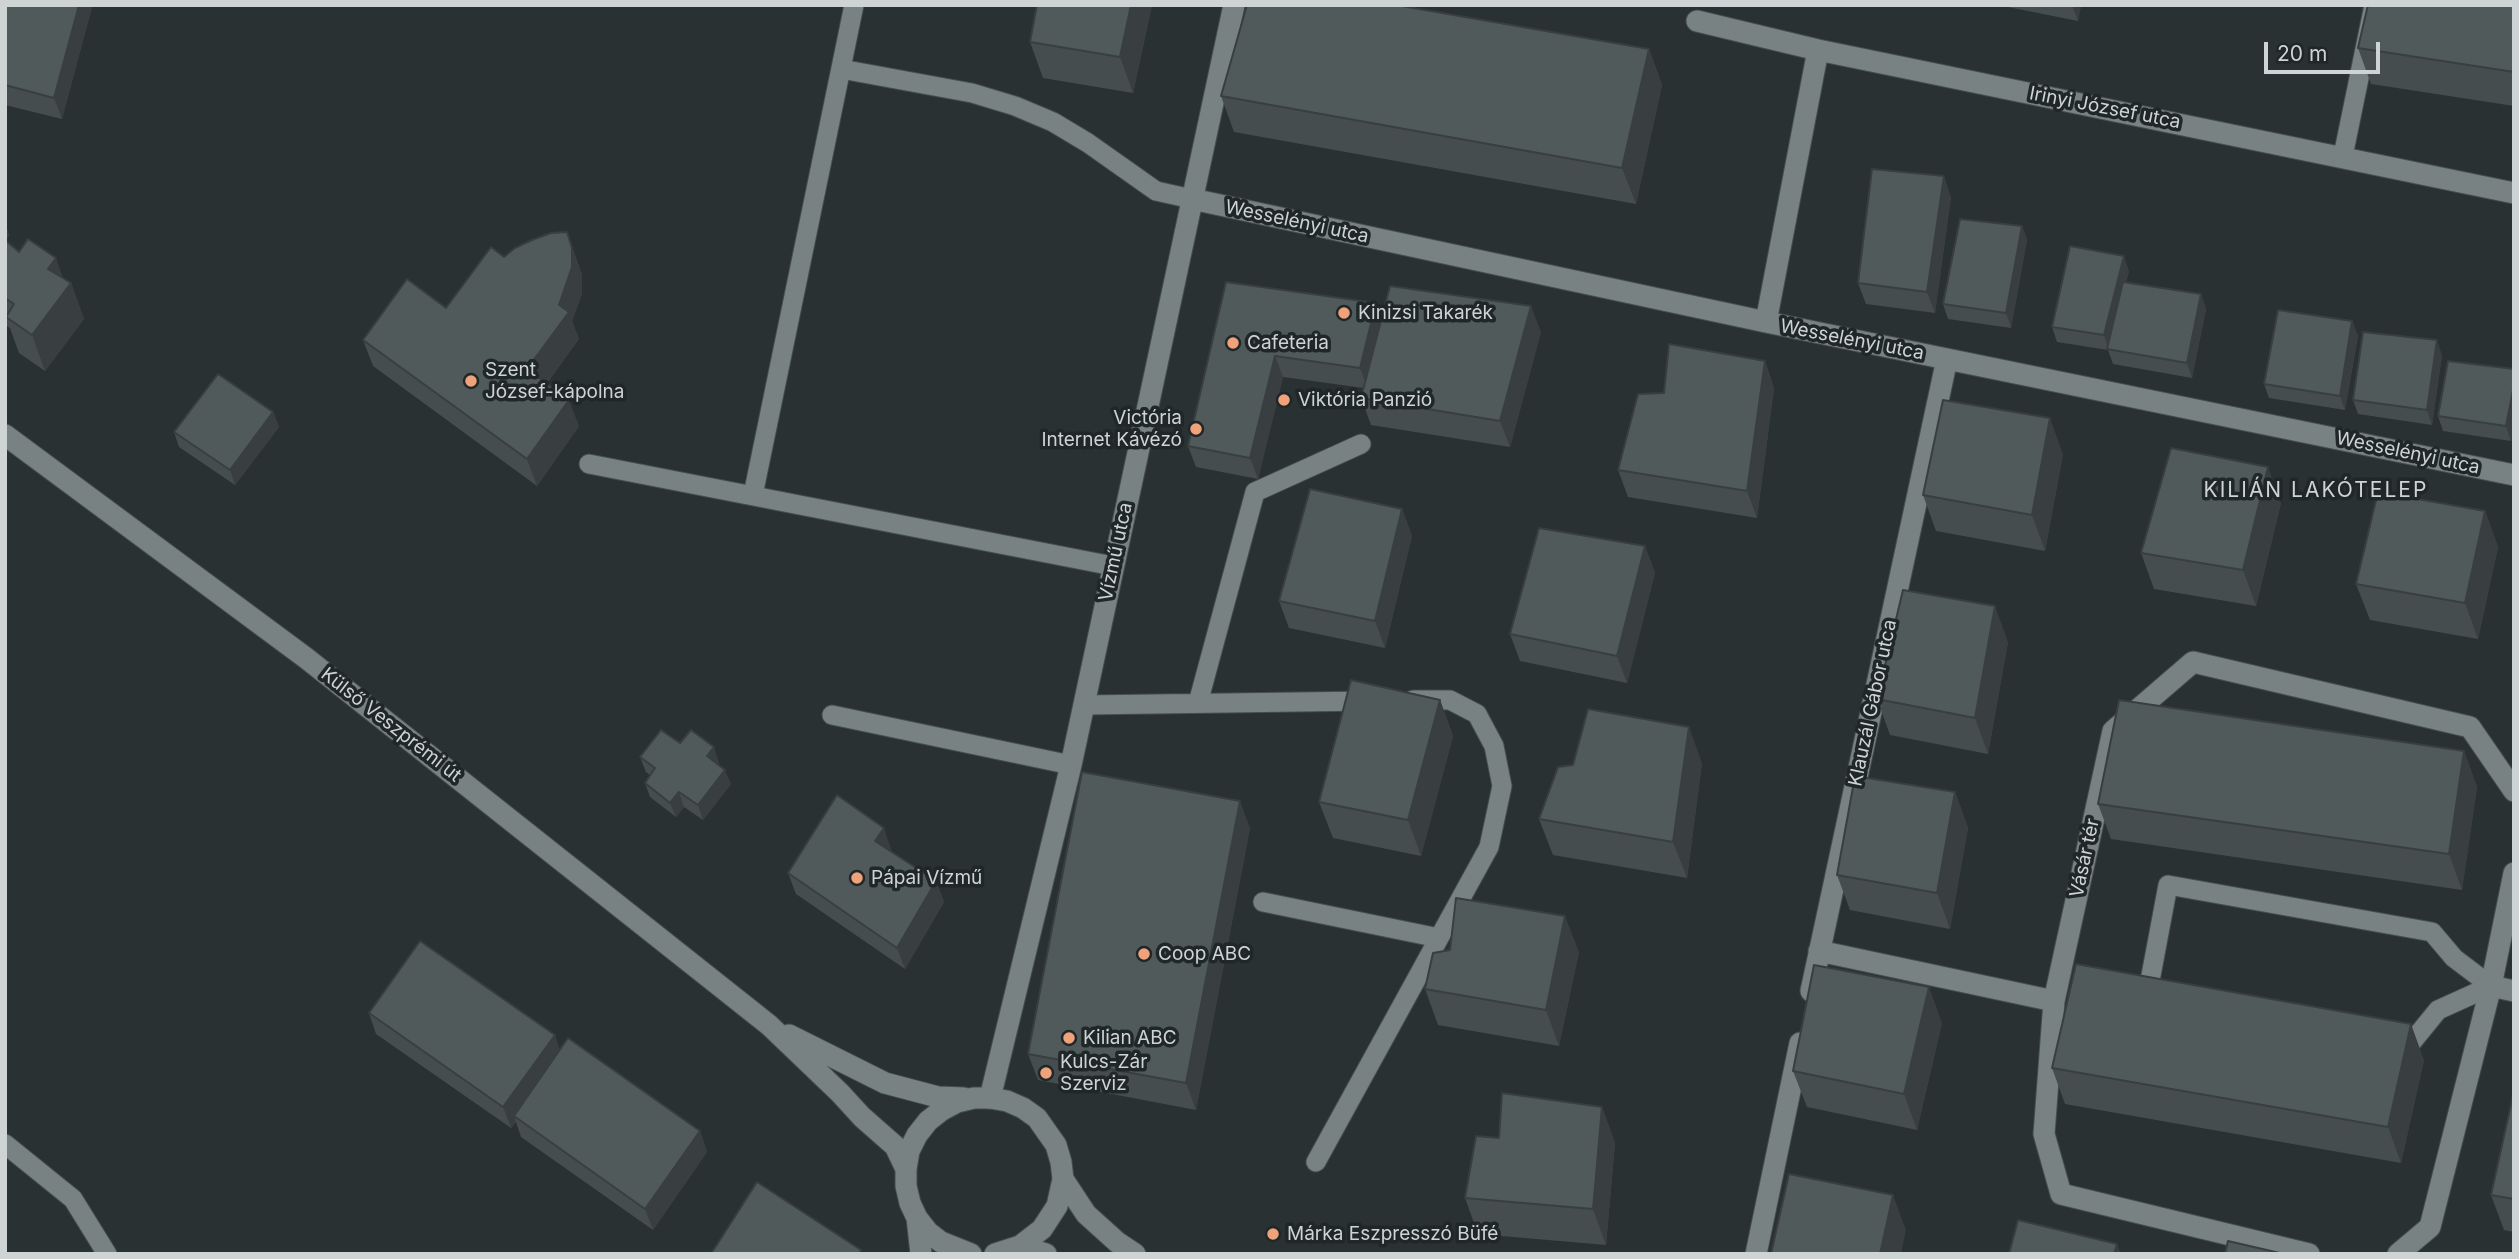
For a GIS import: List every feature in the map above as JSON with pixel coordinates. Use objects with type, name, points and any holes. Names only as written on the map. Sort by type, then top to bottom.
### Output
[{"type":"street","name":"Vízmű utca","points":[[982,1098],[1071,765],[1234,5]]},
{"type":"street","name":"Irinyi József utca","points":[[1697,21],[1818,50],[2514,192]]},
{"type":"street","points":[[1766,322],[1818,50]]},
{"type":"street","name":"Wesselényi utca","points":[[1192,199],[1766,322],[2514,474]]},
{"type":"street","name":"Klauzál Gábor utca","points":[[1756,1254],[1947,359]]},
{"type":"street","name":"Külső Veszprémi út","points":[[5,435],[306,658],[769,1026],[895,1146],[905,1169]]},
{"type":"street","name":"Vásár tér","points":[[2309,1254],[2060,1195],[2044,1134],[2054,1002],[2113,731],[2193,662],[2470,727],[2514,791]]},
{"type":"street","points":[[2398,1254],[2430,1227],[2491,986],[2514,873]]},
{"type":"street","points":[[1819,951],[2054,1002]]},
{"type":"street","points":[[2491,986],[2514,991]]},
{"type":"street","name":"Külső Veszprémi út","points":[[769,1026],[885,1083],[938,1097],[1007,1101],[1023,1108],[1037,1118],[1056,1145],[1062,1161],[1063,1178]]},
{"type":"street","points":[[971,1254],[941,1242],[917,1219],[909,1203],[905,1169],[909,1151],[928,1121],[950,1106],[982,1098]]},
{"type":"street","points":[[995,1254],[1032,1239],[1050,1218],[1061,1192],[1063,1178]]},
{"type":"street","points":[[1063,1178],[1086,1214],[1135,1254]]},
{"type":"street","points":[[917,1219],[921,1254]]},
{"type":"street","points":[[1020,1246],[1046,1254]]},
{"type":"lane","points":[[753,495],[854,5]]},
{"type":"lane","points":[[2343,156],[2374,5]]},
{"type":"lane","points":[[841,69],[972,93],[1015,106],[1053,122],[1088,143],[1156,191],[1192,199]]},
{"type":"lane","points":[[1198,703],[1255,492],[1361,444]]},
{"type":"lane","points":[[589,464],[1113,566]]},
{"type":"lane","points":[[1083,705],[1450,700],[1477,714],[1494,746],[1502,786],[1489,847],[1316,1162]]},
{"type":"lane","points":[[832,715],[1071,765]]},
{"type":"lane","points":[[2168,885],[2432,932],[2454,958],[2491,986],[2438,1010],[2407,1048],[2146,1002],[2168,885]]},
{"type":"lane","points":[[1264,902],[1439,938]]},
{"type":"lane","points":[[5,1144],[73,1199],[107,1254]]},
{"type":"building","points":[[5,5],[79,5],[54,98],[5,85]]},
{"type":"building","points":[[1037,5],[1131,5],[1120,57],[1030,42]]},
{"type":"building","points":[[1247,5],[1396,5],[1649,49],[1622,168],[1221,96]]},
{"type":"building","points":[[2368,5],[2514,5],[2514,72],[2358,48]]},
{"type":"building","points":[[1872,169],[1944,176],[1927,292],[1858,283]]},
{"type":"building","points":[[1960,219],[2022,226],[2006,313],[1943,304]]},
{"type":"building","name":"Szent József-kápolna","points":[[567,232],[572,248],[572,267],[559,305],[569,312],[527,369],[569,400],[527,459],[363,340],[407,279],[446,308],[491,247],[504,257],[532,240],[551,233]]},
{"type":"building","points":[[28,239],[56,258],[48,269],[71,283],[32,335],[6,317],[14,304],[5,298],[5,240],[19,252]]},
{"type":"building","points":[[2070,246],[2124,256],[2104,335],[2052,327]]},
{"type":"building","points":[[1226,282],[1376,303],[1360,368],[1275,356],[1250,458],[1188,446]]},
{"type":"building","points":[[2123,282],[2201,294],[2187,363],[2107,349]]},
{"type":"building","points":[[1390,286],[1531,306],[1500,421],[1361,398]]},
{"type":"building","points":[[2278,310],[2352,321],[2340,396],[2264,384]]},
{"type":"building","points":[[2363,332],[2437,340],[2427,410],[2353,400]]},
{"type":"building","points":[[1669,344],[1765,361],[1747,491],[1618,470],[1638,394],[1664,393]]},
{"type":"building","points":[[2448,361],[2514,369],[2514,385],[2506,426],[2438,416]]},
{"type":"building","points":[[218,374],[273,412],[230,470],[174,432]]},
{"type":"building","points":[[1943,400],[2050,418],[2032,515],[1923,495]]},
{"type":"building","points":[[2171,448],[2268,467],[2243,570],[2141,553]]},
{"type":"building","points":[[1310,489],[1402,509],[1375,621],[1279,601]]},
{"type":"building","points":[[2378,492],[2485,511],[2465,603],[2356,584]]},
{"type":"building","points":[[1539,528],[1645,546],[1617,656],[1510,634]]},
{"type":"building","points":[[1903,590],[1995,606],[1975,718],[1877,699]]},
{"type":"building","points":[[1351,680],[1440,700],[1408,820],[1319,802]]},
{"type":"building","points":[[2119,700],[2464,751],[2449,854],[2098,804]]},
{"type":"building","points":[[1588,709],[1689,727],[1673,842],[1539,819],[1558,767],[1573,765]]},
{"type":"building","points":[[661,730],[680,743],[691,730],[714,747],[707,756],[725,770],[698,805],[679,792],[670,803],[645,783],[655,768],[640,757]]},
{"type":"building","name":"Coop ABC","points":[[1082,772],[1240,801],[1186,1083],[1028,1054]]},
{"type":"building","points":[[1855,776],[1955,792],[1937,893],[1837,875]]},
{"type":"building","name":"Pápai Vízmű","points":[[837,795],[884,828],[875,841],[936,881],[897,948],[788,873]]},
{"type":"building","points":[[1456,898],[1565,916],[1546,1010],[1425,989],[1433,953],[1450,950]]},
{"type":"building","points":[[420,941],[555,1035],[503,1107],[369,1013]]},
{"type":"building","points":[[2076,964],[2411,1024],[2388,1127],[2052,1068]]},
{"type":"building","points":[[1814,965],[1929,987],[1904,1094],[1793,1071]]},
{"type":"building","points":[[568,1038],[700,1131],[645,1209],[514,1116]]},
{"type":"building","points":[[2514,1091],[2514,1199],[2491,1195]]},
{"type":"building","points":[[1502,1093],[1602,1107],[1593,1209],[1465,1198],[1476,1136],[1499,1138]]},
{"type":"building","points":[[1789,1174],[1893,1195],[1880,1254],[1771,1254]]},
{"type":"building","points":[[757,1182],[861,1250],[859,1254],[711,1254]]},
{"type":"building","points":[[2018,1220],[2117,1244],[2114,1254],[2009,1254]]},
{"type":"building","points":[[2228,1241],[2284,1254],[2225,1254]]},
{"type":"place","name":"Kinizsi Takarék","points":[[1344,313]]},
{"type":"place","name":"Cafeteria","points":[[1233,343]]},
{"type":"place","name":"Szent József-kápolna","points":[[471,381]]},
{"type":"place","name":"Viktória Panzió","points":[[1284,400]]},
{"type":"place","name":"Victória Internet Kávézó","points":[[1196,429]]},
{"type":"place","name":"Pápai Vízmű","points":[[857,878]]},
{"type":"place","name":"Coop ABC","points":[[1144,954]]},
{"type":"place","name":"Kilian ABC","points":[[1069,1038]]},
{"type":"place","name":"Kulcs-Zár Szerviz","points":[[1046,1073]]},
{"type":"place","name":"Márka Eszpresszó Büfé","points":[[1273,1234]]},
{"type":"district","name":"KILIÁN LAKÓTELEP","points":[[2316,491]]}]
